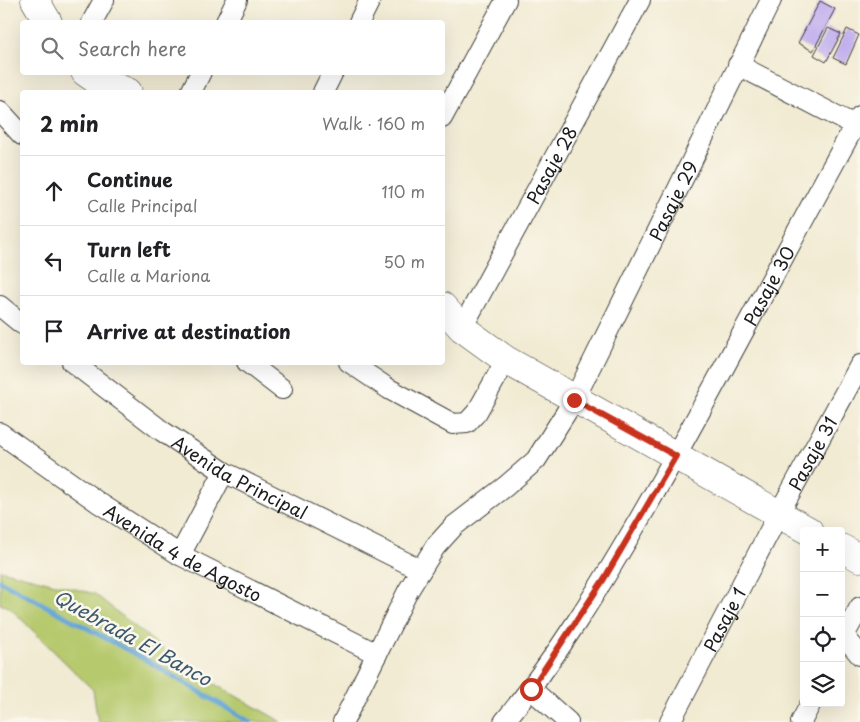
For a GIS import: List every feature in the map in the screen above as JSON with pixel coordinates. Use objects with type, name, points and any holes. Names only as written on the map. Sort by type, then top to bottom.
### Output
[{"type":"main road","points":[[35,0],[47,20]]},
{"type":"main road","points":[[89,75],[123,90]]},
{"type":"main road","points":[[445,309],[462,328],[506,360],[801,527]]},
{"type":"main road","points":[[845,550],[860,558]]},
{"type":"street","points":[[93,20],[104,0]]},
{"type":"street","points":[[227,20],[237,0]]},
{"type":"street","points":[[360,20],[370,0]]},
{"type":"street","points":[[445,112],[506,0]]},
{"type":"street","name":"Pasaje 28","points":[[462,328],[640,0]]},
{"type":"street","name":"Pasaje 29","points":[[343,722],[408,591],[435,548],[454,526],[536,460],[574,400],[771,0]]},
{"type":"street","points":[[738,65],[858,123]]},
{"type":"street","points":[[192,90],[200,75]]},
{"type":"street","points":[[324,90],[332,75]]},
{"type":"street","points":[[0,111],[20,133]]},
{"type":"street","name":"Pasaje 30","points":[[504,722],[531,689],[604,579],[676,456],[858,123]]},
{"type":"street","points":[[0,306],[20,322]]},
{"type":"street","points":[[353,365],[389,389],[452,424],[467,423],[477,412],[506,360]]},
{"type":"street","name":"Avenida Principal","points":[[76,365],[162,431],[224,472],[421,570]]},
{"type":"street","points":[[251,365],[282,389]]},
{"type":"street","name":"Pasaje 31","points":[[778,515],[860,365]]},
{"type":"street","name":"Avenida 4 de Agosto","points":[[0,433],[99,503],[180,555],[377,654]]},
{"type":"street","points":[[180,555],[224,472]]},
{"type":"street","name":"Pasaje 1","points":[[670,722],[778,515]]},
{"type":"street","points":[[845,634],[860,608]]},
{"type":"street","points":[[845,642],[860,654]]},
{"type":"street","points":[[531,689],[568,722]]},
{"type":"street","points":[[801,722],[808,707]]},
{"type":"green space","points":[[0,570],[95,594],[186,668],[282,722],[98,722],[93,690],[9,607],[0,604]]},
{"type":"building","points":[[820,1],[835,9],[813,51],[798,43]]},
{"type":"building","points":[[828,28],[841,34],[826,62],[814,55]]},
{"type":"building","points":[[847,29],[859,35],[846,64],[833,58]]},
{"type":"waterway","name":"Quebrada El Banco","points":[[0,581],[148,661],[250,722]]},
{"type":"route","points":[[531,689],[604,579],[676,456],[574,400]]}]
